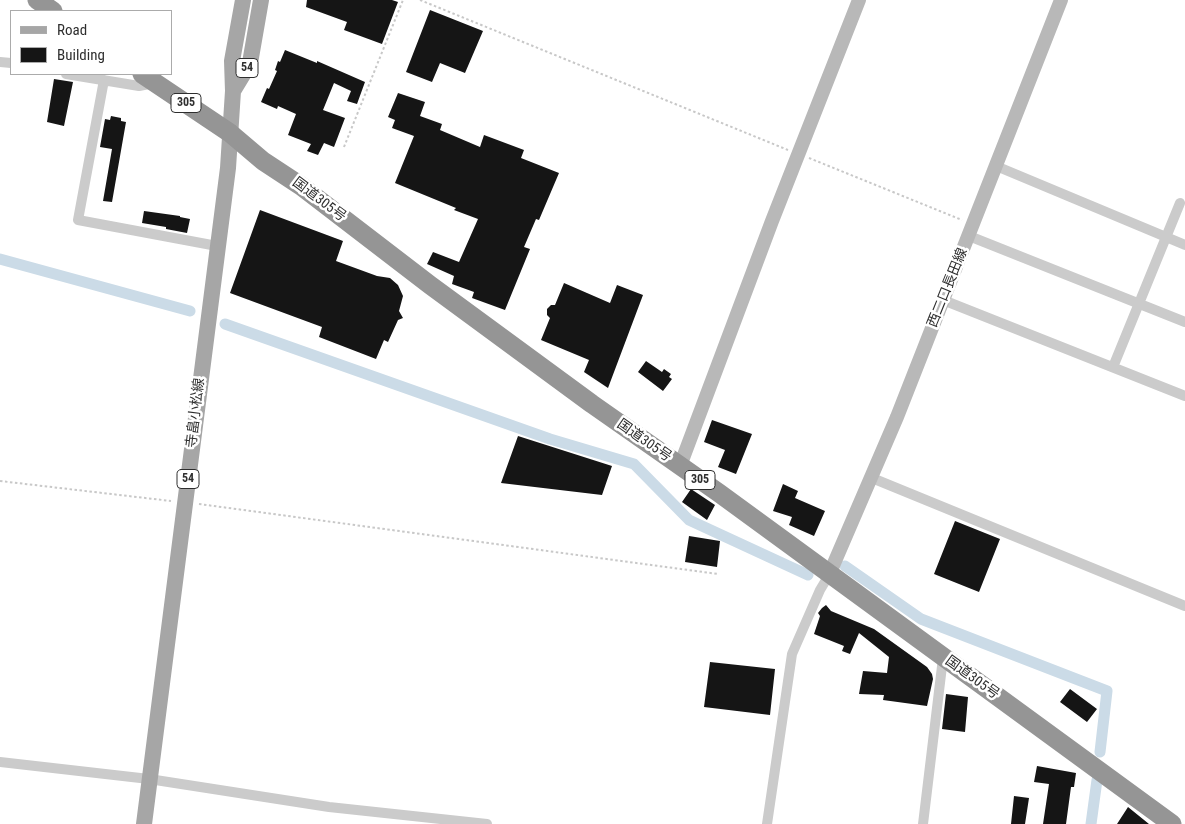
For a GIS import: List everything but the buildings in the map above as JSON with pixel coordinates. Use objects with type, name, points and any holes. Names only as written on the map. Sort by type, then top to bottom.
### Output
[{"type":"highway","points":[[37,0],[52,10]]},
{"type":"highway","name":"国道305号","points":[[149,78],[230,133],[264,161],[301,186],[438,290],[1172,824]]},
{"type":"main road","name":"寺畠小松線","points":[[144,824],[149,779],[192,504],[217,246],[228,168],[233,91],[232,61],[244,0]]},
{"type":"main road","name":"寺畠小松線","points":[[233,91],[250,63],[261,0]]},
{"type":"main road","points":[[680,466],[798,154],[859,0]]},
{"type":"main road","name":"西二口長田線","points":[[829,575],[872,478],[1061,0]]},
{"type":"street","points":[[72,75],[139,86],[149,78]]},
{"type":"street","points":[[104,80],[78,220],[217,246]]},
{"type":"street","points":[[996,166],[1185,245]]},
{"type":"street","points":[[1113,368],[1180,203]]},
{"type":"street","points":[[971,230],[1185,322]]},
{"type":"street","points":[[943,300],[1185,396]]},
{"type":"street","points":[[872,478],[1185,606]]},
{"type":"street","points":[[767,824],[792,654],[820,590],[829,575]]},
{"type":"street","points":[[923,824],[943,658]]},
{"type":"street","points":[[0,762],[149,779],[329,807],[487,824]]},
{"type":"path","points":[[344,147],[402,0]]},
{"type":"path","points":[[420,0],[798,154],[971,230]]},
{"type":"path","points":[[0,481],[192,504],[718,574]]},
{"type":"waterway","points":[[0,259],[190,311]]},
{"type":"waterway","points":[[225,324],[550,439],[634,464],[689,520],[808,575]]},
{"type":"waterway","points":[[845,566],[921,619],[1107,691],[1100,752]]},
{"type":"waterway","points":[[1091,824],[1097,780]]}]
